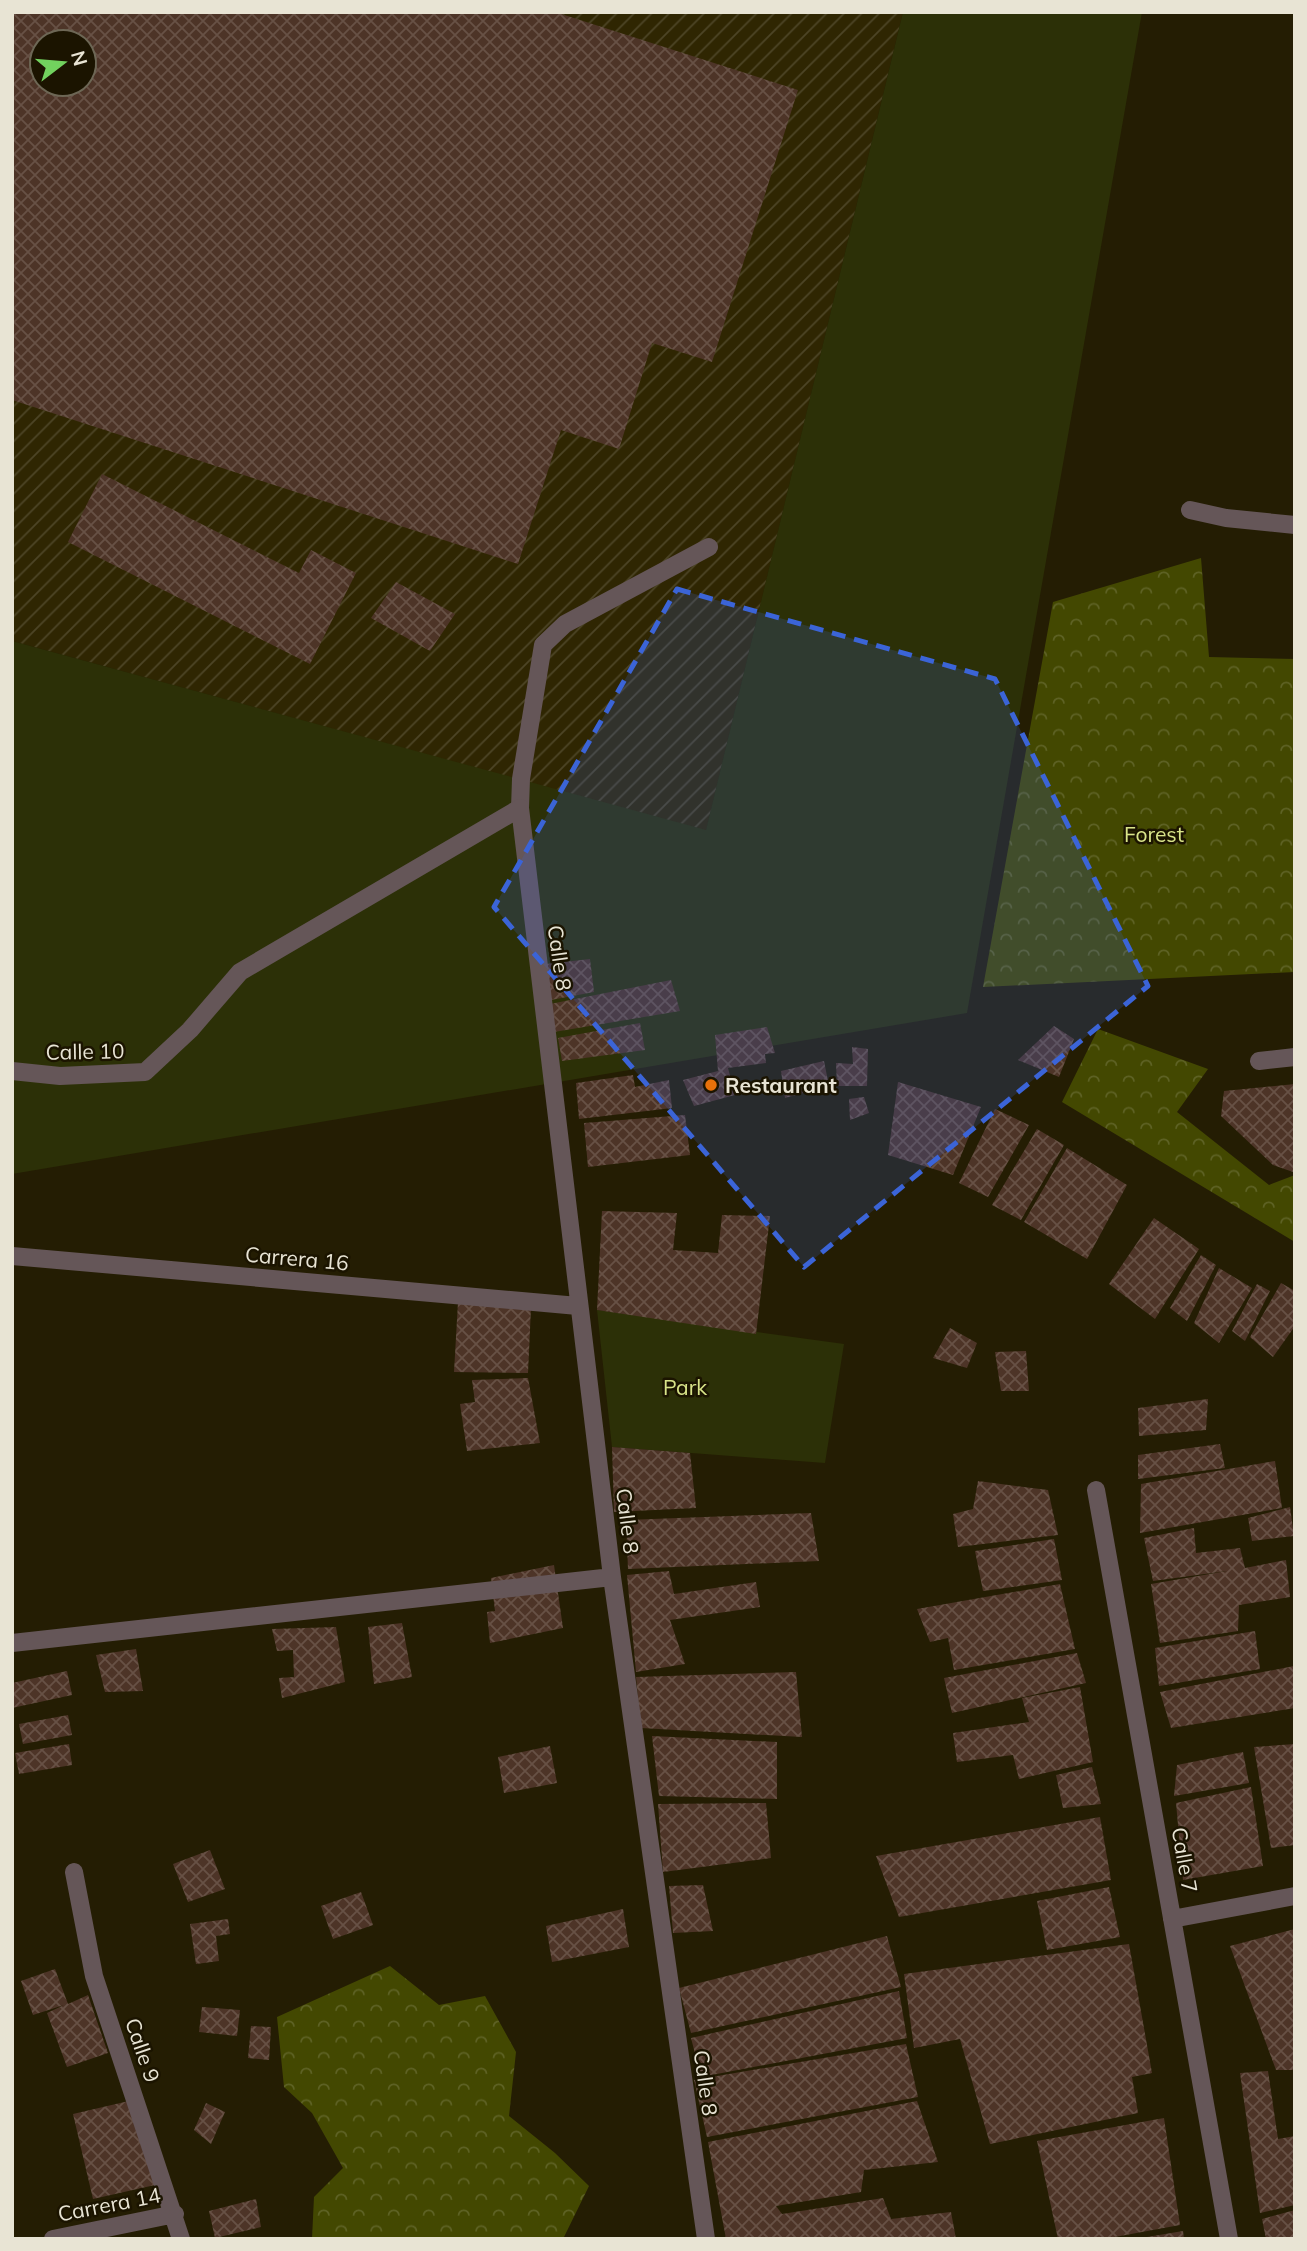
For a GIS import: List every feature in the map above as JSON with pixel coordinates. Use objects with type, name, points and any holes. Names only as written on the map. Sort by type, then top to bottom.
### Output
[{"type":"street","points":[[1191,510],[1226,518],[1295,525]]},
{"type":"street","name":"Calle 8","points":[[706,2239],[612,1577],[578,1306],[558,1104],[528,899],[520,808],[521,779],[543,645],[565,624],[709,547]]},
{"type":"street","name":"Calle 10","points":[[12,1071],[60,1076],[145,1072],[190,1030],[240,972],[520,808]]},
{"type":"street","points":[[1259,1061],[1295,1057]]},
{"type":"street","name":"Carrera 16","points":[[12,1256],[578,1306]]},
{"type":"street","name":"Calle 7","points":[[1096,1490],[1230,2239]]},
{"type":"street","points":[[12,1643],[612,1577]]},
{"type":"street","name":"Calle 9","points":[[74,1872],[94,1976],[175,2214],[181,2239]]},
{"type":"street","points":[[1172,1919],[1295,1896]]},
{"type":"street","name":"Carrera 14","points":[[52,2239],[175,2214]]},
{"type":"highlighted area","points":[[677,589],[995,679],[1148,986],[804,1267],[494,907]]},
{"type":"shaded area","points":[[12,12],[903,12],[706,831],[12,641]]},
{"type":"green space","points":[[903,12],[1142,12],[967,1013],[12,1174],[12,641],[706,830]]},
{"type":"green space","name":"Forest","points":[[1201,558],[1209,657],[1295,659],[1295,972],[983,987],[1053,602]]},
{"type":"green space","points":[[1098,1029],[1208,1069],[1177,1112],[1269,1185],[1295,1175],[1295,1242],[1062,1102]]},
{"type":"green space","name":"Park","points":[[597,1310],[844,1344],[825,1463],[612,1447]]},
{"type":"green space","points":[[390,1966],[439,2005],[485,1996],[516,2052],[509,2116],[555,2153],[589,2186],[563,2239],[312,2239],[314,2197],[343,2168],[312,2113],[284,2087],[277,2017]]},
{"type":"building","points":[[12,12],[555,12],[798,90],[712,362],[652,343],[619,449],[561,430],[518,564],[12,400]]},
{"type":"building","points":[[102,474],[299,573],[311,550],[356,573],[310,664],[68,542]]},
{"type":"building","points":[[396,582],[455,614],[430,651],[371,618]]},
{"type":"building","points":[[590,959],[594,992],[551,1000],[546,964]]},
{"type":"building","points":[[671,980],[680,1011],[554,1032],[550,1004]]},
{"type":"building","points":[[640,1023],[645,1050],[562,1061],[558,1038]]},
{"type":"building","points":[[1054,1026],[1074,1039],[1059,1077],[1018,1060]]},
{"type":"building","points":[[767,1027],[775,1053],[765,1054],[766,1063],[728,1068],[735,1095],[694,1106],[683,1080],[718,1071],[715,1035]]},
{"type":"building","points":[[852,1047],[868,1049],[867,1086],[837,1086],[836,1063],[853,1064]]},
{"type":"building","points":[[824,1061],[829,1086],[785,1098],[781,1071]]},
{"type":"building","points":[[633,1075],[635,1087],[669,1080],[672,1108],[579,1119],[576,1083]]},
{"type":"building","points":[[898,1082],[981,1107],[953,1175],[888,1155]]},
{"type":"building","points":[[1295,1084],[1293,1172],[1273,1165],[1221,1116],[1224,1091]]},
{"type":"building","points":[[864,1097],[869,1113],[850,1120],[849,1099]]},
{"type":"building","points":[[995,1109],[1029,1125],[988,1197],[959,1183]]},
{"type":"building","points":[[685,1115],[690,1155],[588,1167],[584,1123]]},
{"type":"building","points":[[1037,1129],[1064,1145],[1021,1220],[992,1205]]},
{"type":"building","points":[[1067,1148],[1127,1185],[1087,1259],[1024,1222]]},
{"type":"building","points":[[602,1211],[677,1213],[673,1250],[718,1253],[722,1215],[770,1216],[756,1334],[597,1310]]},
{"type":"building","points":[[1154,1218],[1199,1249],[1155,1319],[1109,1284]]},
{"type":"building","points":[[1201,1255],[1216,1265],[1187,1321],[1170,1308]]},
{"type":"building","points":[[1219,1268],[1252,1288],[1219,1343],[1194,1323]]},
{"type":"building","points":[[1281,1283],[1295,1291],[1295,1326],[1273,1357],[1250,1337]]},
{"type":"building","points":[[1257,1284],[1270,1291],[1245,1341],[1232,1331]]},
{"type":"building","points":[[458,1302],[531,1308],[528,1373],[454,1372]]},
{"type":"building","points":[[950,1328],[977,1343],[967,1368],[933,1358]]},
{"type":"building","points":[[1026,1351],[1029,1391],[1001,1391],[995,1352]]},
{"type":"building","points":[[528,1378],[540,1443],[467,1451],[460,1404],[475,1402],[472,1380]]},
{"type":"building","points":[[1208,1399],[1206,1430],[1139,1436],[1138,1408]]},
{"type":"building","points":[[1220,1444],[1225,1468],[1138,1479],[1138,1455]]},
{"type":"building","points":[[612,1447],[690,1453],[696,1508],[614,1512]]},
{"type":"building","points":[[1275,1461],[1282,1508],[1140,1533],[1141,1484]]},
{"type":"building","points":[[978,1481],[1048,1490],[1058,1535],[958,1547],[953,1514],[973,1509]]},
{"type":"building","points":[[1290,1507],[1294,1536],[1252,1541],[1248,1518]]},
{"type":"building","points":[[811,1513],[819,1561],[628,1569],[626,1520]]},
{"type":"building","points":[[1194,1528],[1196,1553],[1240,1548],[1245,1568],[1286,1560],[1290,1597],[1239,1605],[1238,1631],[1160,1643],[1151,1584],[1227,1571],[1153,1581],[1144,1538]]},
{"type":"building","points":[[1054,1539],[1062,1580],[983,1591],[975,1551]]},
{"type":"building","points":[[554,1565],[563,1628],[490,1643],[487,1612],[495,1611],[491,1578]]},
{"type":"building","points":[[669,1571],[674,1594],[756,1582],[760,1607],[670,1620],[685,1664],[636,1672],[627,1575]]},
{"type":"building","points":[[1060,1584],[1075,1649],[954,1670],[948,1638],[930,1642],[917,1609]]},
{"type":"building","points":[[402,1623],[412,1677],[374,1684],[368,1627]]},
{"type":"building","points":[[336,1627],[345,1682],[282,1698],[279,1678],[294,1677],[293,1650],[277,1651],[272,1629]]},
{"type":"building","points":[[1255,1631],[1260,1669],[1159,1686],[1155,1648]]},
{"type":"building","points":[[136,1649],[143,1691],[105,1692],[96,1655]]},
{"type":"building","points":[[1077,1653],[1086,1683],[952,1713],[944,1678]]},
{"type":"building","points":[[1294,1666],[1295,1708],[1171,1728],[1160,1692]]},
{"type":"building","points":[[67,1671],[72,1695],[12,1708],[12,1683]]},
{"type":"building","points":[[796,1672],[802,1737],[641,1728],[636,1677]]},
{"type":"building","points":[[1080,1687],[1093,1762],[1019,1779],[1013,1755],[957,1762],[953,1733],[1029,1722],[1022,1698]]},
{"type":"building","points":[[68,1715],[72,1735],[23,1744],[19,1724]]},
{"type":"building","points":[[652,1736],[777,1742],[777,1799],[659,1796]]},
{"type":"building","points":[[69,1744],[72,1765],[19,1774],[15,1753]]},
{"type":"building","points":[[1295,1744],[1295,1845],[1271,1848],[1254,1747]]},
{"type":"building","points":[[550,1746],[557,1783],[504,1793],[498,1757]]},
{"type":"building","points":[[1243,1752],[1249,1783],[1174,1796],[1177,1765]]},
{"type":"building","points":[[1092,1767],[1101,1804],[1063,1808],[1056,1775]]},
{"type":"building","points":[[1251,1787],[1263,1866],[1183,1880],[1176,1803]]},
{"type":"building","points":[[766,1803],[771,1858],[663,1872],[658,1804]]},
{"type":"building","points":[[1100,1817],[1111,1880],[899,1917],[876,1856]]},
{"type":"building","points":[[210,1850],[225,1889],[188,1902],[173,1864]]},
{"type":"building","points":[[703,1885],[713,1931],[673,1933],[669,1886]]},
{"type":"building","points":[[1109,1887],[1120,1937],[1047,1950],[1037,1901]]},
{"type":"building","points":[[361,1892],[373,1925],[333,1939],[321,1906]]},
{"type":"building","points":[[623,1909],[629,1947],[552,1962],[546,1926]]},
{"type":"building","points":[[228,1919],[230,1934],[216,1936],[219,1961],[196,1964],[190,1924]]},
{"type":"building","points":[[1295,1929],[1295,2070],[1276,2070],[1230,1946]]},
{"type":"building","points":[[887,1936],[901,1987],[691,2033],[679,1988]]},
{"type":"building","points":[[1129,1944],[1152,2073],[1132,2077],[1138,2113],[990,2144],[960,2039],[914,2048],[904,1974]]},
{"type":"building","points":[[55,1969],[68,2004],[88,1995],[108,2053],[67,2067],[47,2013],[64,2005],[33,2015],[21,1981]]},
{"type":"building","points":[[899,1991],[907,2038],[701,2077],[691,2038]]},
{"type":"building","points":[[202,2007],[240,2010],[237,2036],[199,2032]]},
{"type":"building","points":[[251,2026],[271,2027],[269,2060],[248,2058]]},
{"type":"building","points":[[906,2044],[918,2097],[707,2137],[694,2080]]},
{"type":"building","points":[[1268,2071],[1278,2139],[1295,2136],[1295,2205],[1260,2213],[1240,2073]]},
{"type":"building","points":[[133,2100],[155,2185],[93,2199],[73,2114]]},
{"type":"building","points":[[917,2101],[938,2162],[864,2170],[861,2192],[776,2206],[782,2214],[883,2198],[891,2219],[951,2212],[956,2239],[726,2239],[708,2142]]},
{"type":"building","points":[[206,2103],[225,2112],[211,2144],[194,2130]]},
{"type":"building","points":[[1164,2118],[1180,2225],[1104,2239],[1058,2239],[1037,2141]]},
{"type":"building","points":[[256,2199],[261,2227],[215,2238],[209,2211]]},
{"type":"building","points":[[1295,2210],[1295,2239],[1266,2239],[1262,2219]]},
{"type":"building","points":[[1183,2231],[1184,2239],[1147,2239],[1147,2237]]},
{"type":"place","name":"Restaurant","points":[[711,1085]]}]
